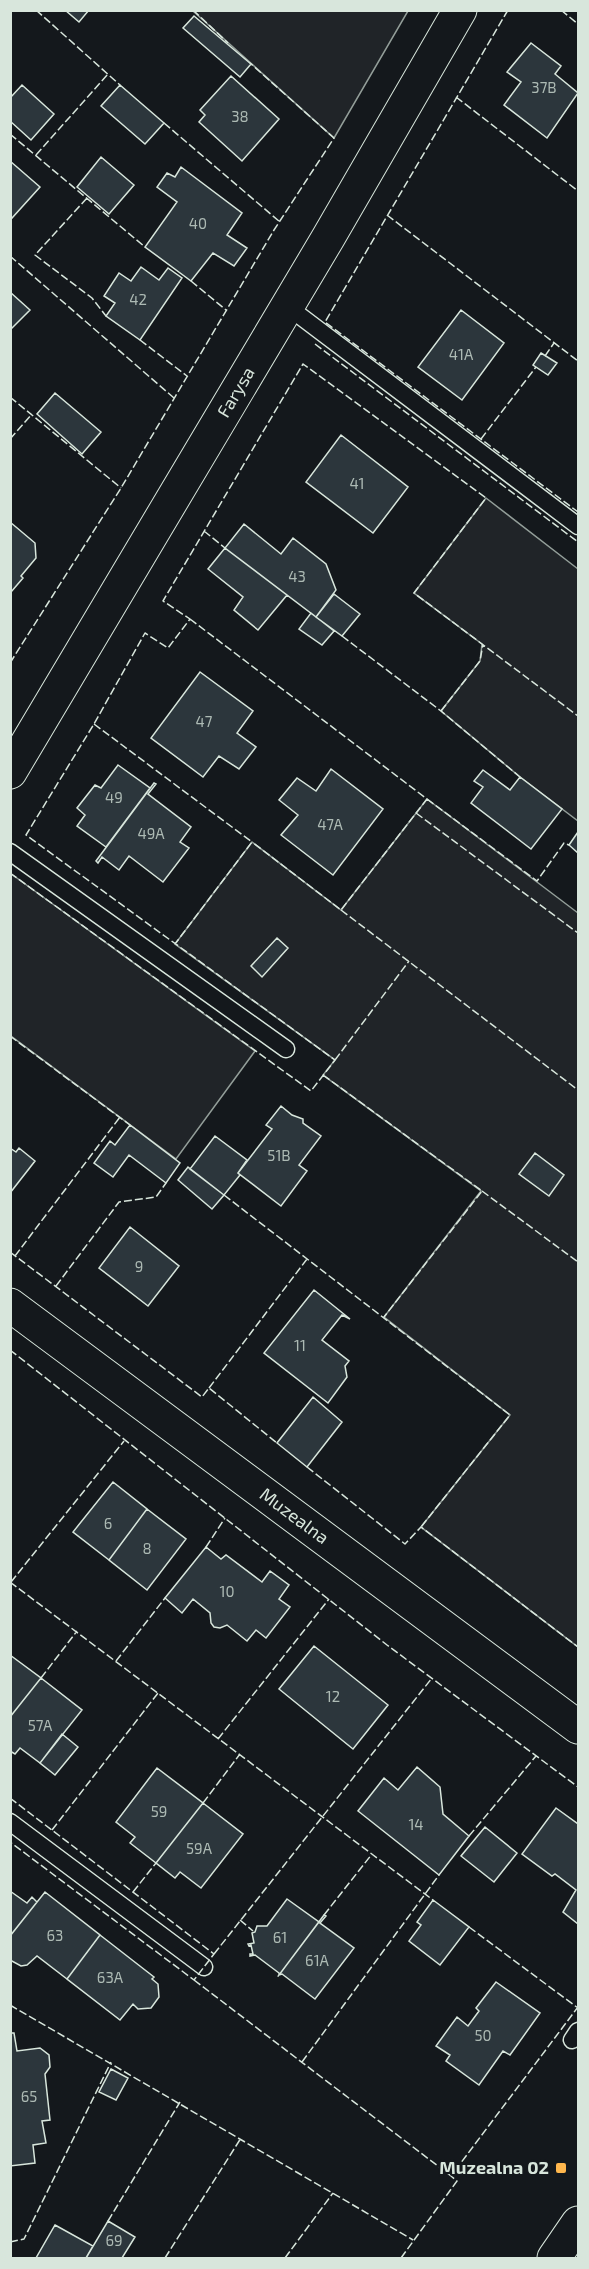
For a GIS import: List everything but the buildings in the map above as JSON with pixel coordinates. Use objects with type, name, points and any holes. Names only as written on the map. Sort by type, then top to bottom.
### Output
[{"type":"main road","name":"Farysa","points":[[13,762],[287,306],[460,10]]},
{"type":"main road","name":"Muzealna","points":[[10,1305],[579,1728]]},
{"type":"main road","points":[[554,2259],[579,2223]]},
{"type":"lane","points":[[287,306],[579,526]]},
{"type":"lane","points":[[10,852],[286,1049]]},
{"type":"lane","points":[[10,1822],[204,1967]]},
{"type":"shaded area","points":[[193,11],[408,11],[334,138]]},
{"type":"shaded area","points":[[486,498],[578,569],[578,821],[520,777],[441,711],[480,661],[482,644],[414,593]]},
{"type":"shaded area","points":[[427,799],[578,913],[578,1647],[421,1527],[510,1415],[384,1317],[481,1191],[323,1075],[335,1060],[175,944],[252,842],[341,910]]},
{"type":"shaded area","points":[[10,873],[255,1051],[176,1159],[11,1036]]},
{"type":"fence","points":[[36,10],[120,85]]},
{"type":"fence","points":[[193,10],[228,43]]},
{"type":"fence","points":[[508,10],[325,322],[578,512]]},
{"type":"fence","points":[[561,10],[578,24]]},
{"type":"fence","points":[[10,663],[121,488],[274,230],[334,138],[250,63]]},
{"type":"fence","points":[[36,155],[108,74]]},
{"type":"fence","points":[[456,97],[578,191]]},
{"type":"fence","points":[[164,123],[280,222]]},
{"type":"fence","points":[[10,134],[145,247]]},
{"type":"fence","points":[[87,198],[35,255],[92,298],[106,316]]},
{"type":"fence","points":[[387,215],[578,361]]},
{"type":"fence","points":[[10,256],[174,398]]},
{"type":"fence","points":[[191,281],[226,310]]},
{"type":"fence","points":[[140,340],[187,376]]},
{"type":"fence","points":[[545,356],[554,343]]},
{"type":"fence","points":[[315,344],[578,542]]},
{"type":"fence","points":[[10,873],[311,1091],[335,1060],[26,835],[94,724],[145,633],[168,648],[190,619],[163,601],[303,364],[486,498],[414,593],[578,716]]},
{"type":"fence","points":[[481,439],[536,367]]},
{"type":"fence","points":[[10,397],[121,488]]},
{"type":"fence","points":[[10,439],[32,414]]},
{"type":"fence","points":[[204,531],[225,548]]},
{"type":"fence","points":[[190,619],[427,799],[341,910],[252,842]]},
{"type":"fence","points":[[342,636],[441,711],[520,777]]},
{"type":"fence","points":[[441,711],[480,661],[483,644]]},
{"type":"fence","points":[[94,724],[252,842],[175,944]]},
{"type":"fence","points":[[427,799],[537,881],[564,843],[569,845]]},
{"type":"fence","points":[[416,813],[578,933]]},
{"type":"fence","points":[[341,910],[578,1090]]},
{"type":"fence","points":[[335,1060],[409,961]]},
{"type":"fence","points":[[10,1036],[130,1125]]},
{"type":"fence","points":[[323,1075],[482,1191],[384,1317]]},
{"type":"fence","points":[[15,1256],[120,1117]]},
{"type":"fence","points":[[56,1286],[119,1202],[156,1197],[166,1183]]},
{"type":"fence","points":[[482,1191],[578,1262]]},
{"type":"fence","points":[[224,1195],[510,1415],[421,1527]]},
{"type":"fence","points":[[10,1252],[202,1397],[209,1388],[277,1443]]},
{"type":"fence","points":[[209,1388],[307,1259]]},
{"type":"fence","points":[[10,1350],[387,1645],[578,1787]]},
{"type":"fence","points":[[11,1582],[124,1441]]},
{"type":"fence","points":[[307,1467],[405,1544],[421,1527],[578,1647]]},
{"type":"fence","points":[[206,1547],[225,1518]]},
{"type":"fence","points":[[10,1582],[433,1900]]},
{"type":"fence","points":[[116,1661],[165,1598]]},
{"type":"fence","points":[[218,1739],[329,1599]]},
{"type":"fence","points":[[41,1678],[77,1631]]},
{"type":"fence","points":[[214,1954],[432,1678]]},
{"type":"fence","points":[[52,1830],[158,1693]]},
{"type":"fence","points":[[203,1803],[240,1754]]},
{"type":"fence","points":[[469,1836],[536,1756]]},
{"type":"fence","points":[[10,1798],[214,1954],[194,1980],[10,1842]]},
{"type":"fence","points":[[324,1915],[372,1854]]},
{"type":"fence","points":[[133,1892],[156,1863]]},
{"type":"fence","points":[[302,2062],[439,1875]]},
{"type":"fence","points":[[240,1920],[253,1931]]},
{"type":"fence","points":[[469,1927],[578,2008]]},
{"type":"fence","points":[[194,1980],[451,2176]]},
{"type":"fence","points":[[10,2005],[413,2240]]},
{"type":"fence","points":[[401,2258],[457,2181],[451,2176],[578,2007]]},
{"type":"fence","points":[[10,2242],[24,2239],[111,2062]]},
{"type":"fence","points":[[108,2221],[180,2102]]},
{"type":"fence","points":[[165,2258],[241,2138]]},
{"type":"fence","points":[[285,2258],[333,2193]]},
{"type":"place","name":"Muzealna 02","points":[[561,2168]]}]
